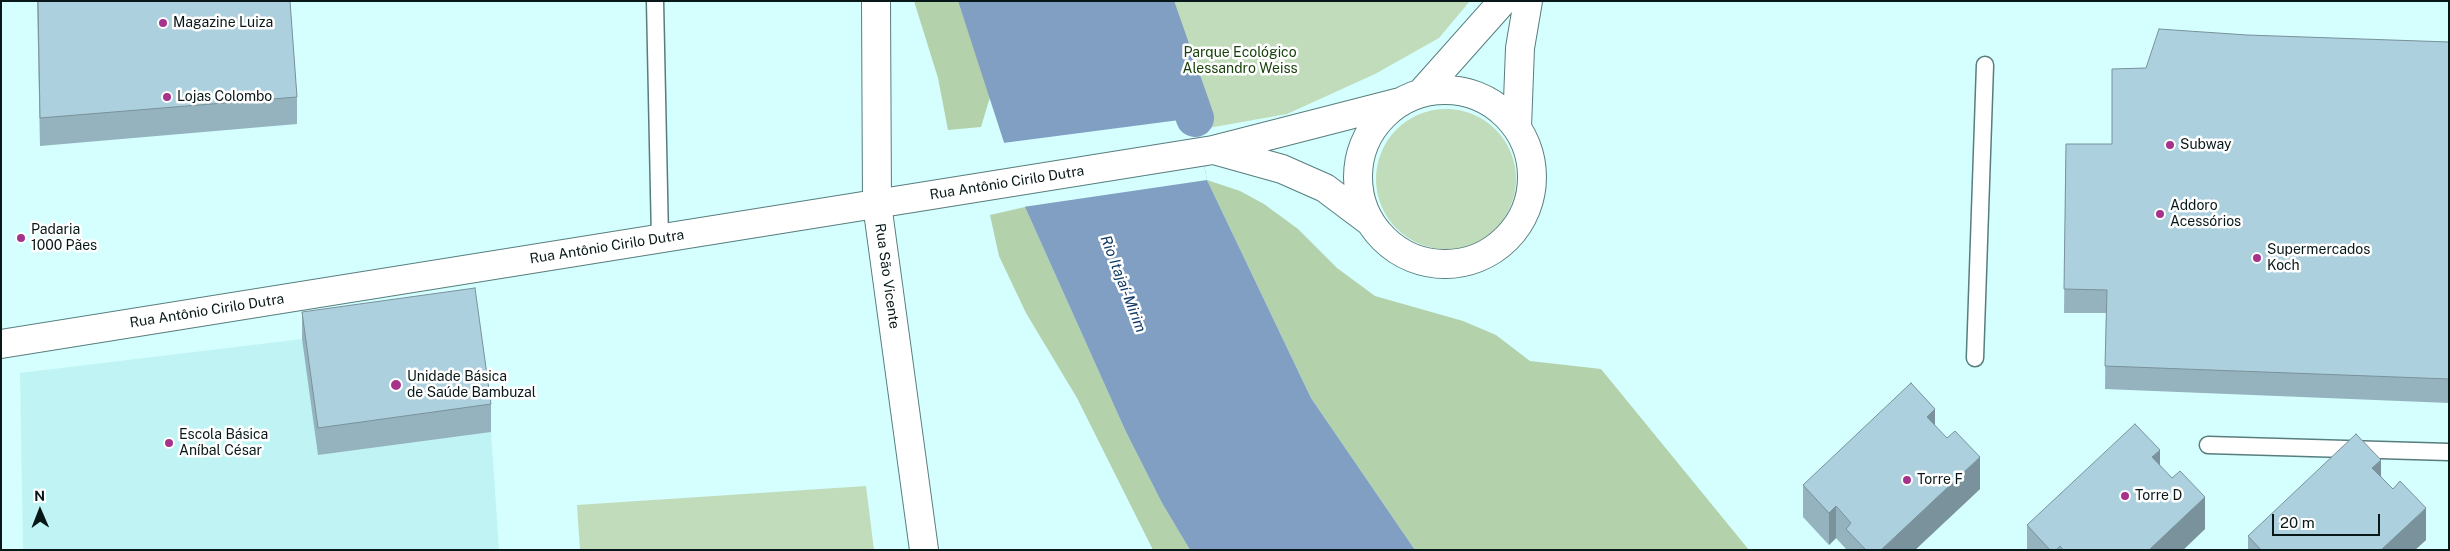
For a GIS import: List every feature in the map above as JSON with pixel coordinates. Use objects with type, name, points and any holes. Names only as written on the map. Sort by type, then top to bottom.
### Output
[{"type":"main road","name":"Rua São Vicente","points":[[876,1],[877,204],[924,550]]},
{"type":"main road","points":[[1411,97],[1452,90],[1477,96],[1499,108],[1517,127],[1529,151],[1533,177],[1529,202],[1517,226],[1499,245],[1473,260],[1444,264],[1424,261],[1414,259],[1388,244],[1369,221],[1359,196],[1358,168],[1364,142],[1379,119],[1411,97],[1503,1]]},
{"type":"main road","points":[[1517,127],[1520,48],[1528,1]]},
{"type":"main road","name":"Rua Antônio Cirilo Dutra","points":[[1,344],[1207,151],[1411,97]]},
{"type":"main road","name":"Rua Antônio Cirilo Dutra","points":[[1207,151],[1282,169],[1325,188],[1369,221]]},
{"type":"lane","points":[[655,1],[660,238]]},
{"type":"lane","points":[[1975,358],[1985,65]]},
{"type":"lane","points":[[2208,445],[2449,452]]},
{"type":"shaded area","name":"Escola Básica Aníbal César","points":[[302,339],[491,432],[499,550],[23,550],[20,373]]},
{"type":"green space","points":[[914,1],[958,1],[990,97],[981,127],[948,130],[938,78]]},
{"type":"green space","name":"Parque Ecológico Alessandro Weiss","points":[[1154,1],[1470,1],[1439,38],[1375,74],[1287,114],[1197,130],[1195,118]]},
{"type":"green space","points":[[1446,109],[1473,115],[1485,121],[1495,130],[1504,140],[1510,152],[1516,179],[1510,206],[1504,218],[1495,228],[1485,237],[1473,243],[1446,249],[1419,243],[1407,237],[1397,228],[1388,218],[1382,206],[1376,179],[1382,152],[1388,140],[1397,130],[1407,121],[1419,115]]},
{"type":"green space","points":[[1207,180],[1240,191],[1264,204],[1298,229],[1337,268],[1375,296],[1463,321],[1496,335],[1530,361],[1601,369],[1749,550],[1415,550],[1311,398]]},
{"type":"green space","points":[[1025,207],[1126,432],[1162,503],[1190,550],[1153,550],[1077,398],[1026,313],[999,256],[990,215]]},
{"type":"green space","points":[[866,486],[874,550],[580,550],[577,505]]},
{"type":"water","name":"Rio Itajaí-Mirim","points":[[958,1],[1154,1],[1195,118],[1207,180],[1311,398],[1415,550],[1190,550],[1162,503],[1126,432],[1025,207]]},
{"type":"pier","points":[[1195,118],[1207,180],[1023,207],[1003,143]]},
{"type":"building","points":[[38,1],[290,1],[297,97],[40,118]]},
{"type":"building","name":"Supermercados Koch","points":[[2159,29],[2247,35],[2449,42],[2449,379],[2105,366],[2107,290],[2064,289],[2066,144],[2112,144],[2112,69],[2146,68]]},
{"type":"building","name":"Unidade Básica de Saúde Bambuzal","points":[[475,288],[491,404],[318,428],[302,312]]},
{"type":"building","name":"Torre F","points":[[1911,383],[1935,409],[1927,417],[1947,438],[1955,431],[1980,457],[1881,550],[1866,550],[1846,529],[1851,523],[1836,506],[1829,513],[1803,485]]},
{"type":"building","points":[[2135,424],[2160,450],[2152,457],[2172,478],[2180,471],[2205,497],[2149,550],[2063,550],[2060,546],[2056,550],[2050,550],[2027,525]]},
{"type":"building","points":[[2356,434],[2381,460],[2372,468],[2393,489],[2400,481],[2426,508],[2381,550],[2261,550],[2248,536]]},
{"type":"waterway","points":[[1154,1],[1195,118]]},
{"type":"place","name":"Magazine Luiza","points":[[163,23]]},
{"type":"place","name":"Lojas Colombo","points":[[167,97]]},
{"type":"place","name":"Subway","points":[[2170,145]]},
{"type":"place","name":"Addoro Acessórios","points":[[2160,214]]},
{"type":"place","name":"Padaria 1000 Pães","points":[[21,238]]},
{"type":"place","name":"Supermercados Koch","points":[[2257,258]]},
{"type":"place","name":"Unidade Básica de Saúde Bambuzal","points":[[396,385]]},
{"type":"place","name":"Escola Básica Aníbal César","points":[[169,443]]},
{"type":"place","name":"Torre F","points":[[1907,480]]},
{"type":"place","name":"Torre D","points":[[2125,496]]}]
